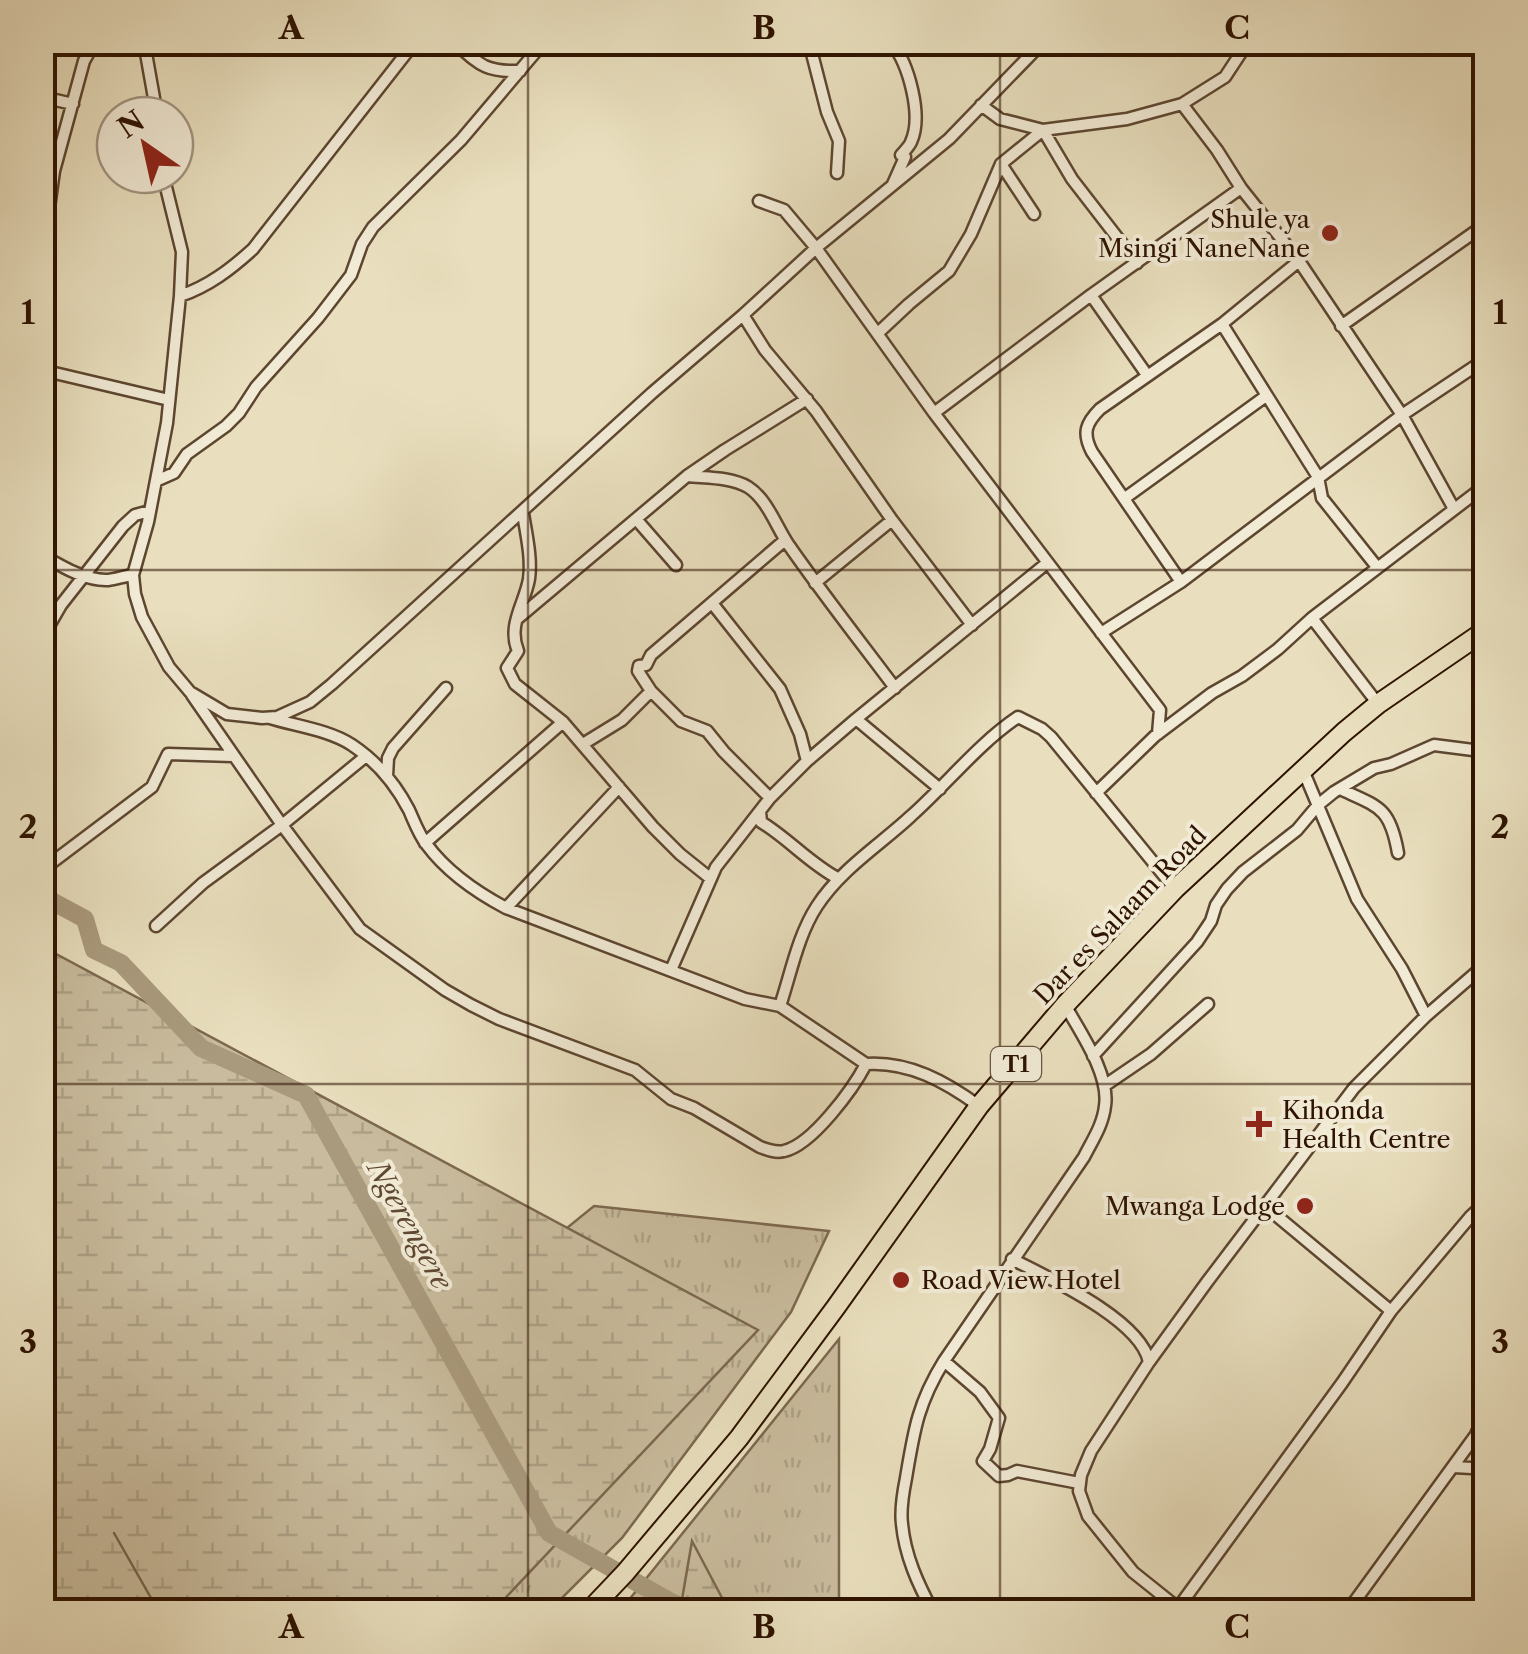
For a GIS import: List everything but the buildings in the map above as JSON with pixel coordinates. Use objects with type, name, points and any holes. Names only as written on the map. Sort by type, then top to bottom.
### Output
[{"type":"highway","name":"Dar es Salaam Road","points":[[594,1606],[748,1425],[979,1106],[1065,1005],[1175,889],[1303,770],[1378,704],[1486,630]]},
{"type":"street","points":[[42,238],[54,171],[84,61],[93,45],[124,42]]},
{"type":"street","points":[[144,42],[153,95]]},
{"type":"street","points":[[180,296],[229,271],[254,249],[415,42]]},
{"type":"street","points":[[454,42],[494,72],[520,71]]},
{"type":"street","points":[[156,481],[174,472],[187,454],[239,413],[350,275],[373,227],[461,140],[544,42]]},
{"type":"street","points":[[809,42],[826,112],[839,141],[838,173]]},
{"type":"street","points":[[269,718],[300,708],[332,684],[816,248],[949,139],[1042,42]]},
{"type":"street","points":[[981,105],[1000,119],[1043,130],[1127,119],[1182,104],[1225,77],[1248,42]]},
{"type":"street","points":[[892,186],[910,143],[914,117],[911,80],[897,44]]},
{"type":"street","points":[[42,97],[72,104]]},
{"type":"street","points":[[1182,104],[1299,261],[1402,415],[1454,509]]},
{"type":"street","points":[[878,333],[945,276],[975,227],[1001,164],[1043,130]]},
{"type":"street","points":[[1043,130],[1072,180],[1138,263]]},
{"type":"street","points":[[1001,164],[1034,214]]},
{"type":"street","points":[[934,414],[1090,295],[1241,188]]},
{"type":"street","points":[[168,195],[182,252],[180,296],[169,400],[150,512],[134,574],[135,594],[142,617],[169,667],[360,929],[446,990],[499,1019],[634,1070],[660,1092],[760,1147],[781,1152],[799,1144],[845,1098],[866,1064]]},
{"type":"street","points":[[759,201],[784,210],[816,248],[934,414],[1160,710],[1158,734]]},
{"type":"street","points":[[1341,326],[1486,224]]},
{"type":"street","points":[[1181,582],[1092,452],[1086,425],[1100,409],[1222,324],[1299,261]]},
{"type":"street","points":[[1090,295],[1146,375]]},
{"type":"street","points":[[743,315],[765,350],[807,399],[972,625]]},
{"type":"street","points":[[1222,324],[1318,478],[1322,498],[1377,567]]},
{"type":"street","points":[[1101,633],[1181,582],[1402,415],[1486,359]]},
{"type":"street","points":[[42,370],[169,400]]},
{"type":"street","points":[[1124,498],[1266,396]]},
{"type":"street","points":[[516,620],[687,476],[807,399]]},
{"type":"street","points":[[687,476],[726,480],[748,487],[760,498],[815,583],[894,688]]},
{"type":"street","points":[[1096,793],[1158,734],[1278,649],[1312,618],[1486,485]]},
{"type":"street","points":[[42,638],[61,605],[129,520],[150,512]]},
{"type":"street","points":[[523,513],[529,574],[516,620],[518,650],[508,668],[515,684],[563,722],[666,840],[710,878]]},
{"type":"street","points":[[636,518],[676,566]]},
{"type":"street","points":[[815,583],[892,520]]},
{"type":"street","points":[[770,798],[708,730],[680,721],[638,671],[639,666],[646,665],[651,656],[785,540]]},
{"type":"street","points":[[42,555],[85,576],[105,580],[134,574]]},
{"type":"street","points":[[671,970],[710,878],[770,798],[856,719],[1047,563]]},
{"type":"street","points":[[712,604],[780,689],[807,761]]},
{"type":"street","points":[[1312,618],[1378,704]]},
{"type":"street","points":[[386,776],[393,748],[446,688]]},
{"type":"street","points":[[583,744],[622,720],[651,691]]},
{"type":"street","points":[[190,692],[227,714],[269,718],[344,741],[366,756],[406,804],[426,844],[466,883],[506,908],[745,999],[780,1006],[866,1064],[881,1063],[930,1074],[979,1106]]},
{"type":"street","points":[[780,1006],[816,907],[839,880],[1018,718],[1050,737],[1175,889]]},
{"type":"street","points":[[856,719],[940,789]]},
{"type":"street","points":[[426,844],[563,722]]},
{"type":"street","points":[[1093,1056],[1197,942],[1227,889],[1297,830],[1318,805],[1374,768],[1434,745],[1472,750],[1486,744]]},
{"type":"street","points":[[42,870],[152,787],[168,754],[233,756]]},
{"type":"street","points":[[156,926],[203,883],[366,756]]},
{"type":"street","points":[[1303,770],[1357,899],[1402,968],[1426,1016]]},
{"type":"street","points":[[506,908],[619,787]]},
{"type":"street","points":[[1340,789],[1369,802],[1388,817],[1398,853]]},
{"type":"street","points":[[760,811],[761,822],[788,839],[819,869],[839,880]]},
{"type":"street","points":[[1486,964],[1426,1016],[1354,1088],[1150,1362],[1091,1451],[1079,1484],[1083,1506],[1133,1572],[1181,1610],[1391,1311],[1486,1202]]},
{"type":"street","points":[[1104,1086],[1151,1054],[1208,1004]]},
{"type":"street","points":[[934,1612],[912,1567],[901,1512],[916,1419],[944,1361],[1066,1184],[1089,1147],[1105,1110],[1104,1086],[1093,1056],[1065,1005]]},
{"type":"street","points":[[1266,1206],[1391,1311]]},
{"type":"street","points":[[1012,1259],[1105,1312],[1135,1335],[1148,1352],[1150,1362]]},
{"type":"street","points":[[944,1361],[980,1392],[999,1418],[990,1450],[983,1458],[990,1468],[999,1476],[1017,1471],[1079,1484]]},
{"type":"street","points":[[1347,1612],[1486,1421]]},
{"type":"street","points":[[1477,1432],[1486,1465]]},
{"type":"street","points":[[1453,1467],[1486,1474]]},
{"type":"green space","points":[[42,947],[758,1330],[493,1611],[44,1611]]},
{"type":"green space","points":[[594,1206],[829,1231],[791,1312],[622,1538],[549,1611],[94,1612]]},
{"type":"green space","points":[[839,1339],[839,1611],[620,1611]]},
{"type":"green space","points":[[692,1541],[729,1611],[680,1611]]},
{"type":"waterway","name":"Ngerengere","points":[[42,900],[46,898],[85,919],[94,950],[121,963],[201,1048],[306,1095],[549,1533],[673,1603],[697,1612]]},
{"type":"waterway","points":[[114,1533],[159,1612]]},
{"type":"place","name":"Shule ya Msingi NaneNane","points":[[1330,233]]},
{"type":"place","name":"Kihonda Health Centre","points":[[1259,1124]]},
{"type":"place","name":"Mwanga Lodge","points":[[1305,1206]]},
{"type":"place","name":"Road View Hotel","points":[[901,1280]]}]
